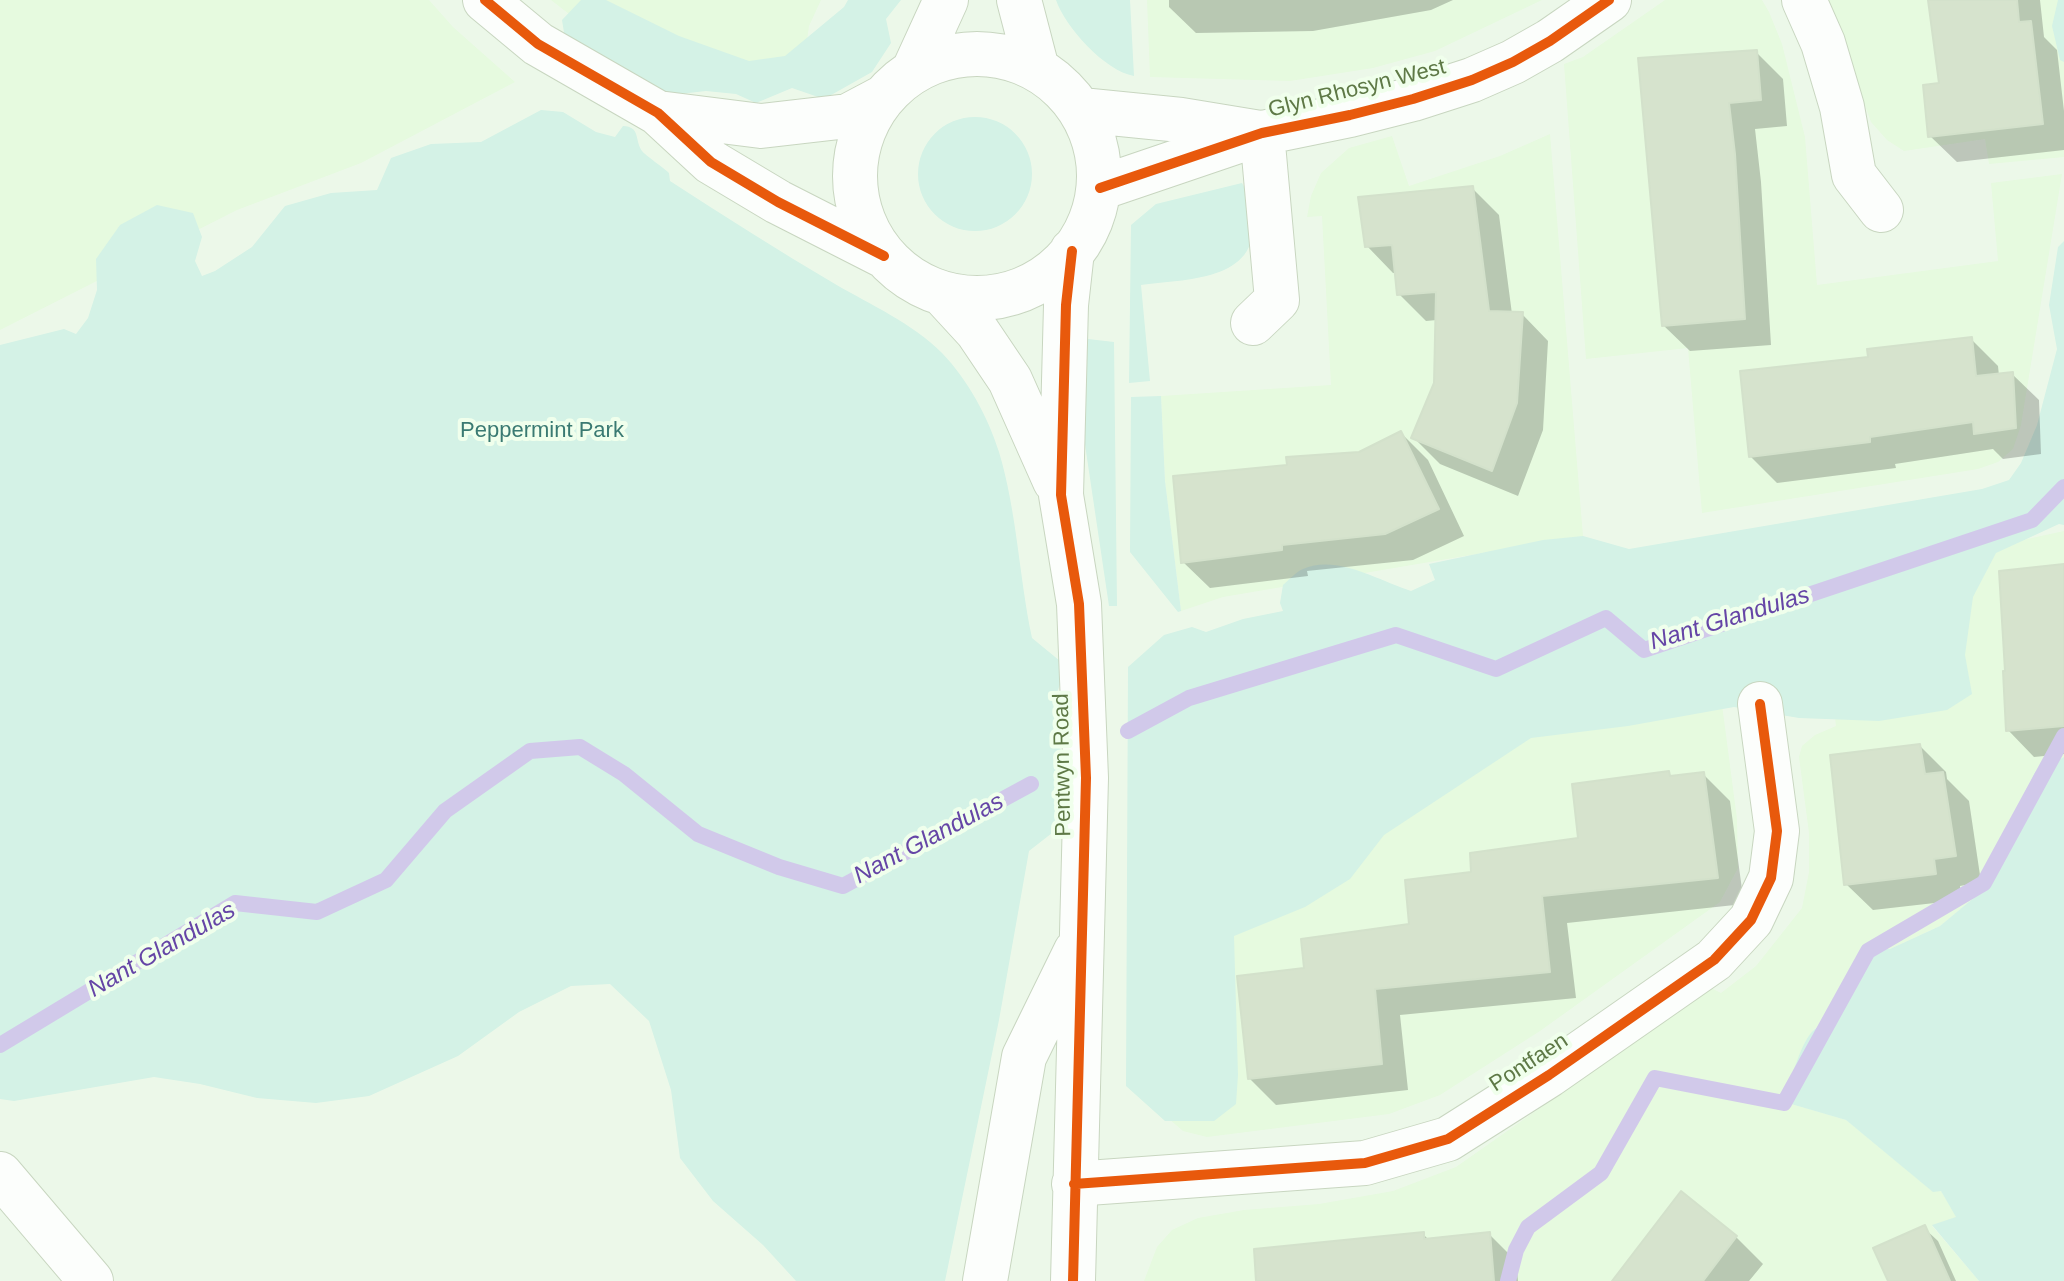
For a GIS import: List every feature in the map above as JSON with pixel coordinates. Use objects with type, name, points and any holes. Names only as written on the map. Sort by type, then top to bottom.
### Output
[{"type":"street","points":[[485,0],[538,44],[658,113],[711,162],[778,202],[884,256],[911,280],[943,294],[980,299],[1015,293],[1060,267],[1087,233],[1100,188],[1097,145],[1081,110],[1056,81],[1037,69],[998,55],[955,55],[914,70],[882,98],[848,116],[761,126],[658,113]]},
{"type":"street","points":[[914,70],[946,0]]},
{"type":"street","points":[[1019,0],[1037,69]]},
{"type":"street","name":"Glyn Rhosyn West","points":[[1100,188],[1262,133],[1375,109],[1472,80],[1550,41],[1609,0]]},
{"type":"street","points":[[1804,0],[1823,43],[1842,107],[1854,175],[1881,210]]},
{"type":"street","points":[[882,98],[861,135],[854,177],[862,219],[884,256]]},
{"type":"street","name":"Glyn Rhosyn West","points":[[1081,110],[1181,120],[1262,133]]},
{"type":"street","name":"Glyn Rhosyn West","points":[[1253,323],[1277,300],[1262,133]]},
{"type":"street","name":"Pentwyn Road","points":[[1072,251],[1066,305],[1061,495],[1079,604],[1086,778],[1073,1281]]},
{"type":"street","name":"Pentwyn Road","points":[[943,294],[977,331],[1010,380],[1061,495]]},
{"type":"street","name":"Pontfaen","points":[[1074,1184],[1365,1163],[1448,1139],[1549,1075],[1714,960],[1751,920],[1771,878],[1777,831],[1760,704]]},
{"type":"street","points":[[985,1281],[1024,1057],[1082,940]]},
{"type":"street","points":[[0,1174],[91,1281]]},
{"type":"shaded area","points":[[0,0],[429,0],[453,27],[515,82],[361,163],[237,210],[0,330]]},
{"type":"shaded area","points":[[551,0],[821,0],[809,26],[806,48],[791,74],[569,14]]},
{"type":"shaded area","points":[[1147,0],[1542,0],[1435,51],[1373,68],[1290,81],[1150,77]]},
{"type":"shaded area","points":[[1665,0],[1762,0],[1769,12],[1782,44],[1805,137],[1817,285],[1998,261],[1991,183],[2062,174],[2021,425],[2013,449],[1998,462],[1978,469],[1702,513],[1688,348],[1586,359],[1564,64],[1583,57]]},
{"type":"shaded area","points":[[1827,0],[2064,0],[2064,157],[1989,164],[1985,139],[1904,151],[1887,140],[1871,122]]},
{"type":"shaded area","points":[[1550,134],[1583,536],[1223,597],[1181,611],[1165,481],[1161,396],[1331,385],[1322,216],[1307,217],[1311,196],[1321,173],[1349,148],[1392,136],[1409,186],[1500,156]]},
{"type":"shaded area","points":[[2064,531],[2064,757],[2035,772],[2013,818],[1994,881],[1940,926],[1890,949],[1878,948],[1839,997],[1832,1019],[1814,1029],[1805,1042],[1791,1085],[1782,1101],[1846,1120],[1933,1191],[1941,1191],[1957,1217],[1932,1226],[1979,1281],[1144,1281],[1157,1247],[1172,1230],[1198,1218],[1244,1210],[1319,1204],[1393,1191],[1456,1167],[1711,988],[1721,993],[1756,966],[1802,908],[1809,872],[1809,833],[1799,757],[1802,746],[1815,735],[1836,726],[1825,637],[1712,628],[1737,819],[1738,868],[1720,902],[1540,1031],[1440,1095],[1389,1114],[1207,1137],[1183,1131],[1161,1112],[1139,778],[1751,599]]},
{"type":"green space","points":[[581,0],[606,0],[679,36],[749,61],[785,56],[844,7],[848,0],[901,0],[886,19],[891,43],[872,72],[824,99],[792,88],[756,103],[736,94],[706,91],[671,95],[566,45],[562,20]]},
{"type":"green space","points":[[1056,0],[1130,0],[1134,76],[1099,57],[1077,35]]},
{"type":"green space","points":[[2058,0],[2064,0],[2064,62],[2060,60],[2052,26]]},
{"type":"green space","name":"Peppermint Park","points":[[541,110],[563,112],[596,132],[615,137],[623,126],[629,127],[636,134],[642,151],[669,173],[670,181],[918,333],[942,353],[960,375],[983,412],[999,452],[1010,498],[1032,638],[1060,661],[1062,678],[1053,705],[1058,717],[1051,739],[1068,757],[1070,819],[1029,851],[999,1020],[945,1281],[796,1281],[763,1245],[713,1201],[680,1158],[671,1090],[649,1021],[610,984],[571,986],[519,1012],[458,1056],[369,1096],[316,1103],[257,1098],[154,1077],[14,1101],[0,1099],[0,345],[64,329],[76,334],[88,318],[97,290],[96,259],[120,225],[157,205],[193,213],[202,237],[195,261],[202,276],[252,247],[285,206],[331,193],[377,190],[391,158],[431,144],[481,142]]},
{"type":"green space","points":[[975,117],[997,122],[1015,134],[1027,152],[1032,174],[1027,196],[1015,214],[997,226],[975,231],[953,226],[935,214],[923,196],[918,174],[923,152],[935,134],[953,122]]},
{"type":"green space","points":[[1242,183],[1248,195],[1252,218],[1252,239],[1244,255],[1232,266],[1216,273],[1141,285],[1150,381],[1129,383],[1131,225],[1156,204]]},
{"type":"green space","points":[[2064,241],[2064,525],[2059,524],[1996,553],[1973,597],[1965,655],[1972,694],[1947,710],[1879,721],[1799,718],[1734,707],[1628,726],[1531,738],[1384,835],[1350,879],[1305,907],[1234,936],[1236,1104],[1214,1121],[1165,1121],[1126,1086],[1128,667],[1164,635],[1192,627],[1206,632],[1243,619],[1283,611],[1280,603],[1283,585],[1300,570],[1316,565],[1344,567],[1411,591],[1435,580],[1429,564],[1543,540],[1583,536],[1629,549],[1982,489],[2009,480],[2021,463],[2037,425],[2057,349],[2049,305],[2058,247]]},
{"type":"green space","points":[[1088,339],[1114,342],[1117,606],[1109,606],[1084,438]]},
{"type":"green space","points":[[1161,396],[1165,481],[1181,611],[1178,612],[1130,552],[1131,397]]},
{"type":"green space","points":[[2064,757],[2064,1281],[1979,1281],[1932,1225],[1956,1217],[1941,1191],[1933,1192],[1846,1120],[1781,1101],[1809,1035],[1832,1019],[1839,997],[1870,952],[1878,948],[1890,949],[1940,926],[1994,881],[2013,818],[2035,772]]},
{"type":"building","points":[[1928,0],[2017,0],[2019,22],[2031,21],[2043,124],[1928,137],[1923,85],[1939,83]]},
{"type":"building","points":[[1757,50],[1761,100],[1729,103],[1745,319],[1662,326],[1638,58]]},
{"type":"building","points":[[1473,186],[1489,311],[1523,312],[1517,403],[1492,471],[1411,438],[1434,383],[1436,292],[1397,295],[1392,245],[1365,247],[1358,197]]},
{"type":"building","points":[[1972,337],[1976,376],[2013,372],[2016,428],[1974,434],[1973,422],[1870,437],[1870,442],[1749,457],[1740,371],[1868,357],[1867,349]]},
{"type":"building","points":[[1401,431],[1439,509],[1385,534],[1282,545],[1282,550],[1181,563],[1173,476],[1287,465],[1286,457],[1359,452]]},
{"type":"building","points":[[2064,564],[2064,726],[2006,731],[1999,571]]},
{"type":"building","points":[[1920,744],[1925,774],[1943,772],[1956,856],[1934,859],[1936,874],[1844,885],[1830,755]]},
{"type":"building","points":[[1669,771],[1670,776],[1704,772],[1718,878],[1542,896],[1550,972],[1375,989],[1382,1064],[1248,1079],[1237,976],[1304,968],[1301,939],[1409,924],[1405,880],[1471,872],[1470,853],[1578,838],[1572,784]]},
{"type":"building","points":[[1681,1191],[1737,1236],[1703,1281],[1612,1281]]},
{"type":"building","points":[[1925,1225],[1950,1281],[1888,1281],[1873,1248]]},
{"type":"building","points":[[1424,1232],[1424,1239],[1490,1232],[1494,1281],[1256,1281],[1254,1249]]},
{"type":"waterway","name":"Nant Glandulas","points":[[1128,731],[1189,698],[1396,635],[1496,669],[1606,618],[1644,650],[2032,520],[2064,487]]},
{"type":"waterway","points":[[1508,1281],[1516,1250],[1528,1227],[1601,1173],[1655,1078],[1784,1103],[1868,951],[1984,883],[2064,736]]},
{"type":"waterway","name":"Nant Glandulas","points":[[0,1045],[235,903],[317,912],[386,880],[445,811],[530,751],[580,747],[624,774],[698,834],[779,867],[843,886],[1031,784]]},
{"type":"cycle path","points":[[485,0],[538,44],[658,113],[711,162],[778,202],[884,256]]},
{"type":"cycle path","points":[[1100,188],[1262,133],[1350,115],[1472,80],[1550,41],[1609,0]]},
{"type":"cycle path","points":[[1072,251],[1066,305],[1061,495],[1079,604],[1086,778],[1073,1281]]},
{"type":"cycle path","points":[[1074,1184],[1365,1163],[1448,1139],[1549,1075],[1714,960],[1751,920],[1771,878],[1777,831],[1760,704]]}]
